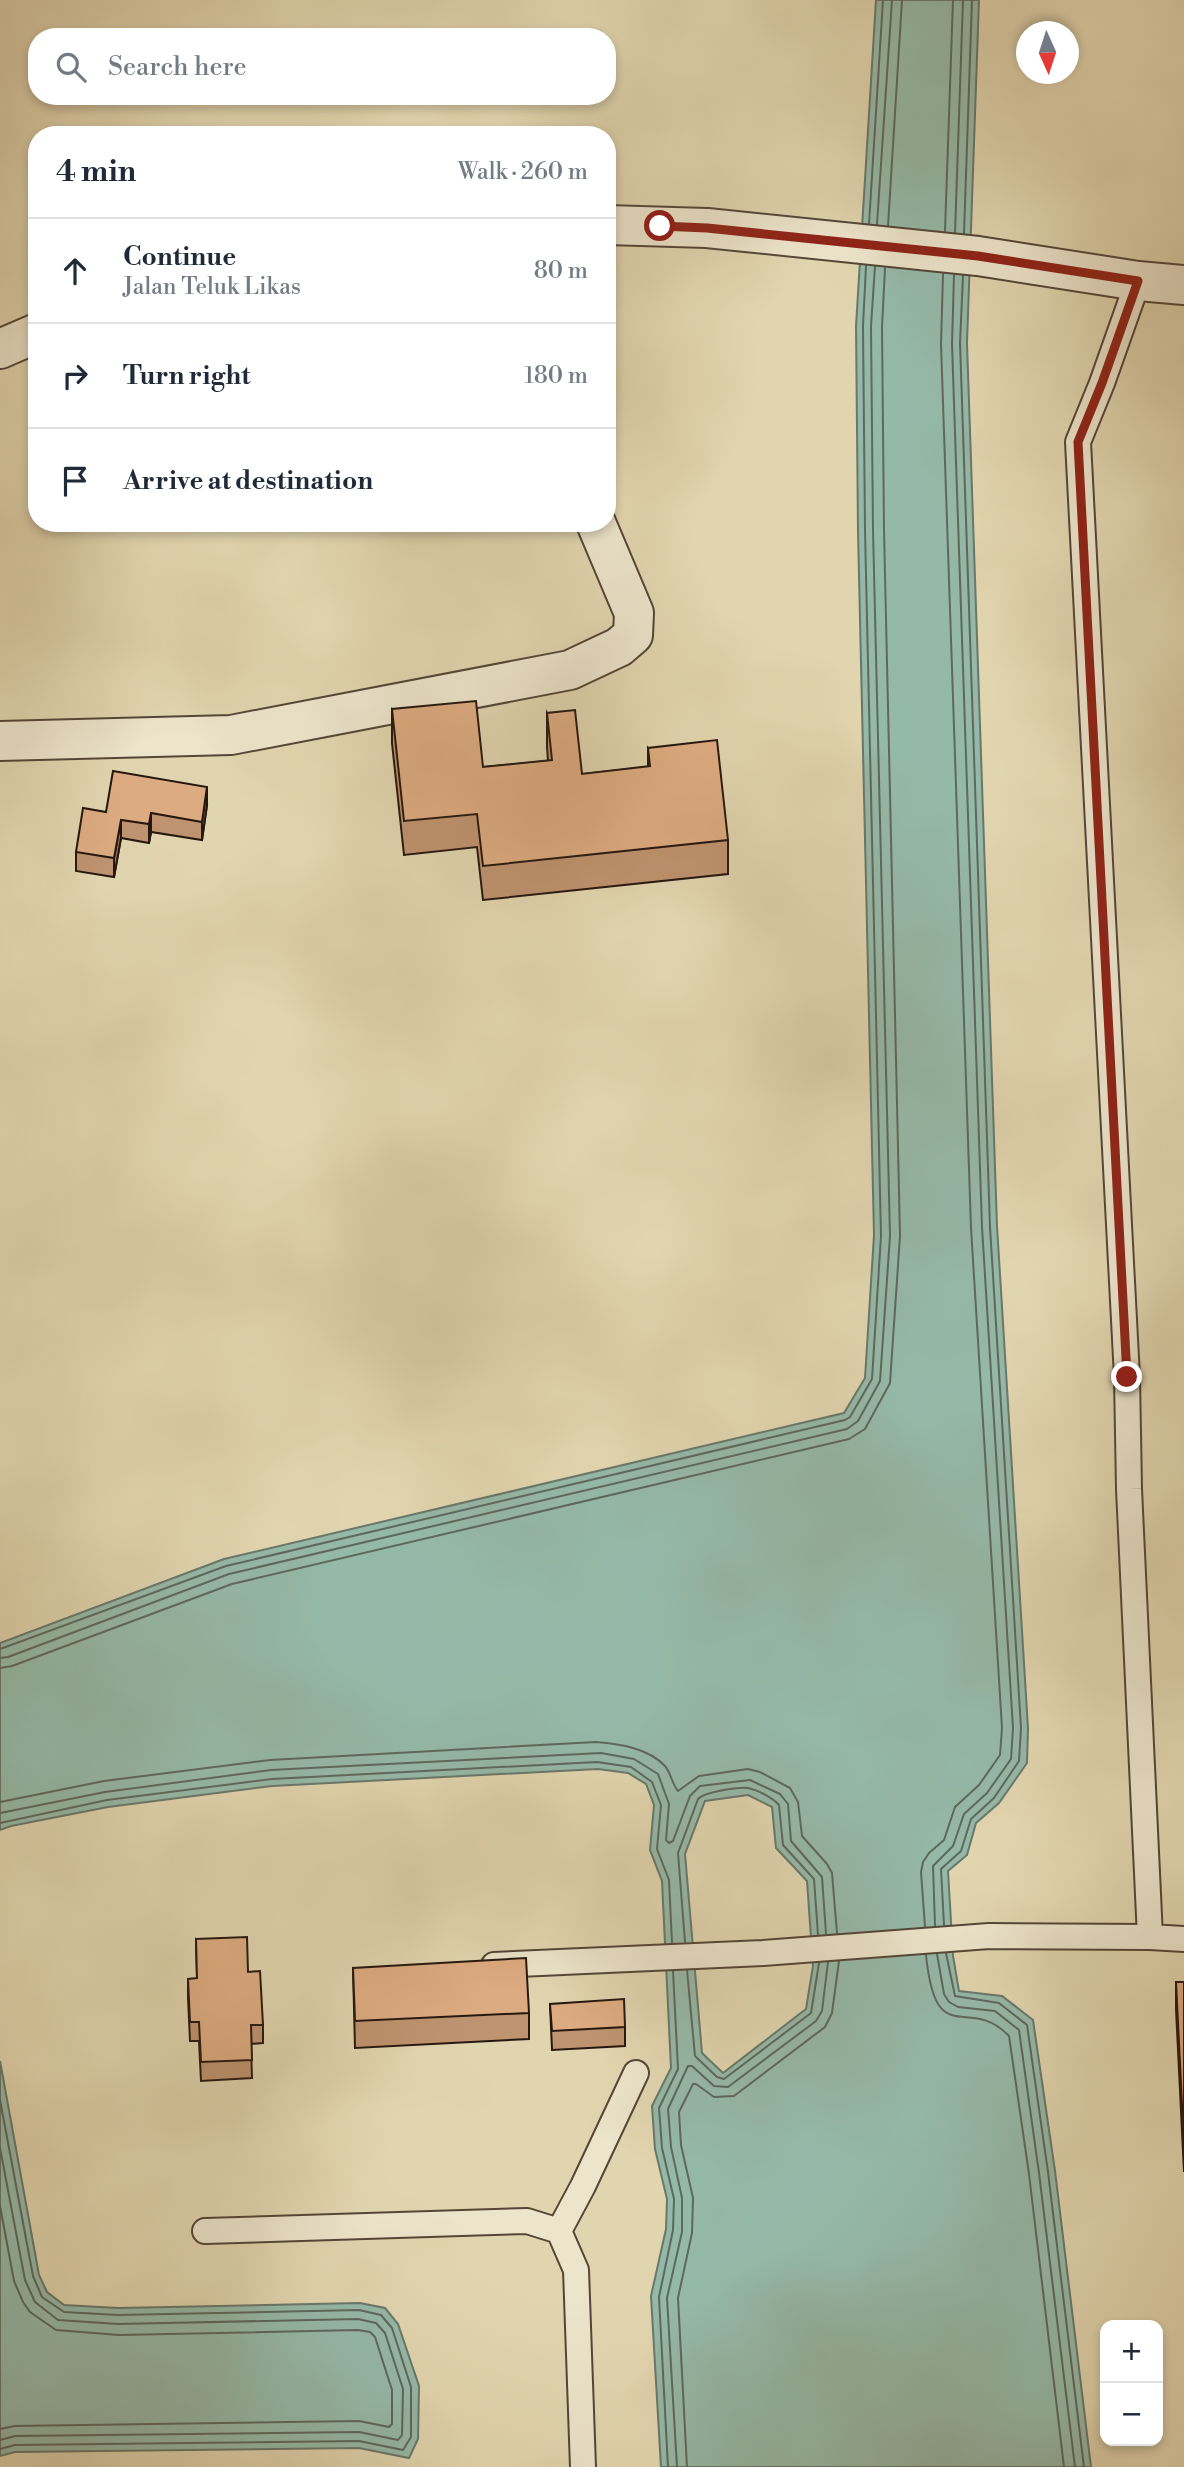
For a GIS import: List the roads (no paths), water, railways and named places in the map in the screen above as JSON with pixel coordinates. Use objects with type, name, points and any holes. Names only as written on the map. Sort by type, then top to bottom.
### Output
[{"type":"street","points":[[616,225],[707,228],[978,256],[1138,281],[1184,285]]},
{"type":"street","points":[[0,349],[28,337]]},
{"type":"street","points":[[0,741],[231,735],[570,670],[619,647],[633,635],[634,613],[600,532]]},
{"type":"lane","points":[[1138,281],[1078,442],[1127,1377],[1129,1489],[1150,1937]]},
{"type":"lane","points":[[477,1966],[763,1953],[989,1936],[1184,1939]]},
{"type":"lane","points":[[559,2231],[636,2073]]},
{"type":"lane","points":[[205,2231],[527,2221],[559,2231],[576,2270],[583,2467]]},
{"type":"water","points":[[876,0],[979,0],[967,343],[997,1226],[1028,1728],[1027,1763],[999,1803],[976,1823],[967,1855],[948,1871],[953,1956],[959,1991],[1002,1996],[1033,2020],[1055,2171],[1091,2467],[661,2467],[651,2296],[666,2229],[667,2199],[655,2149],[652,2106],[671,2068],[662,1881],[650,1850],[654,1805],[646,1784],[628,1773],[598,1769],[272,1786],[108,1807],[0,1830],[0,1643],[224,1559],[844,1413],[865,1378],[874,1235],[856,326]],"holes":[[[748,1795],[772,1807],[776,1848],[807,1881],[813,1966],[806,2009],[723,2073],[702,2053],[685,1854],[705,1801]]]},
{"type":"water","points":[[0,2061],[39,2275],[47,2292],[64,2305],[118,2308],[360,2303],[385,2308],[398,2324],[419,2386],[418,2439],[409,2458],[359,2448],[15,2452],[0,2456]]}]
